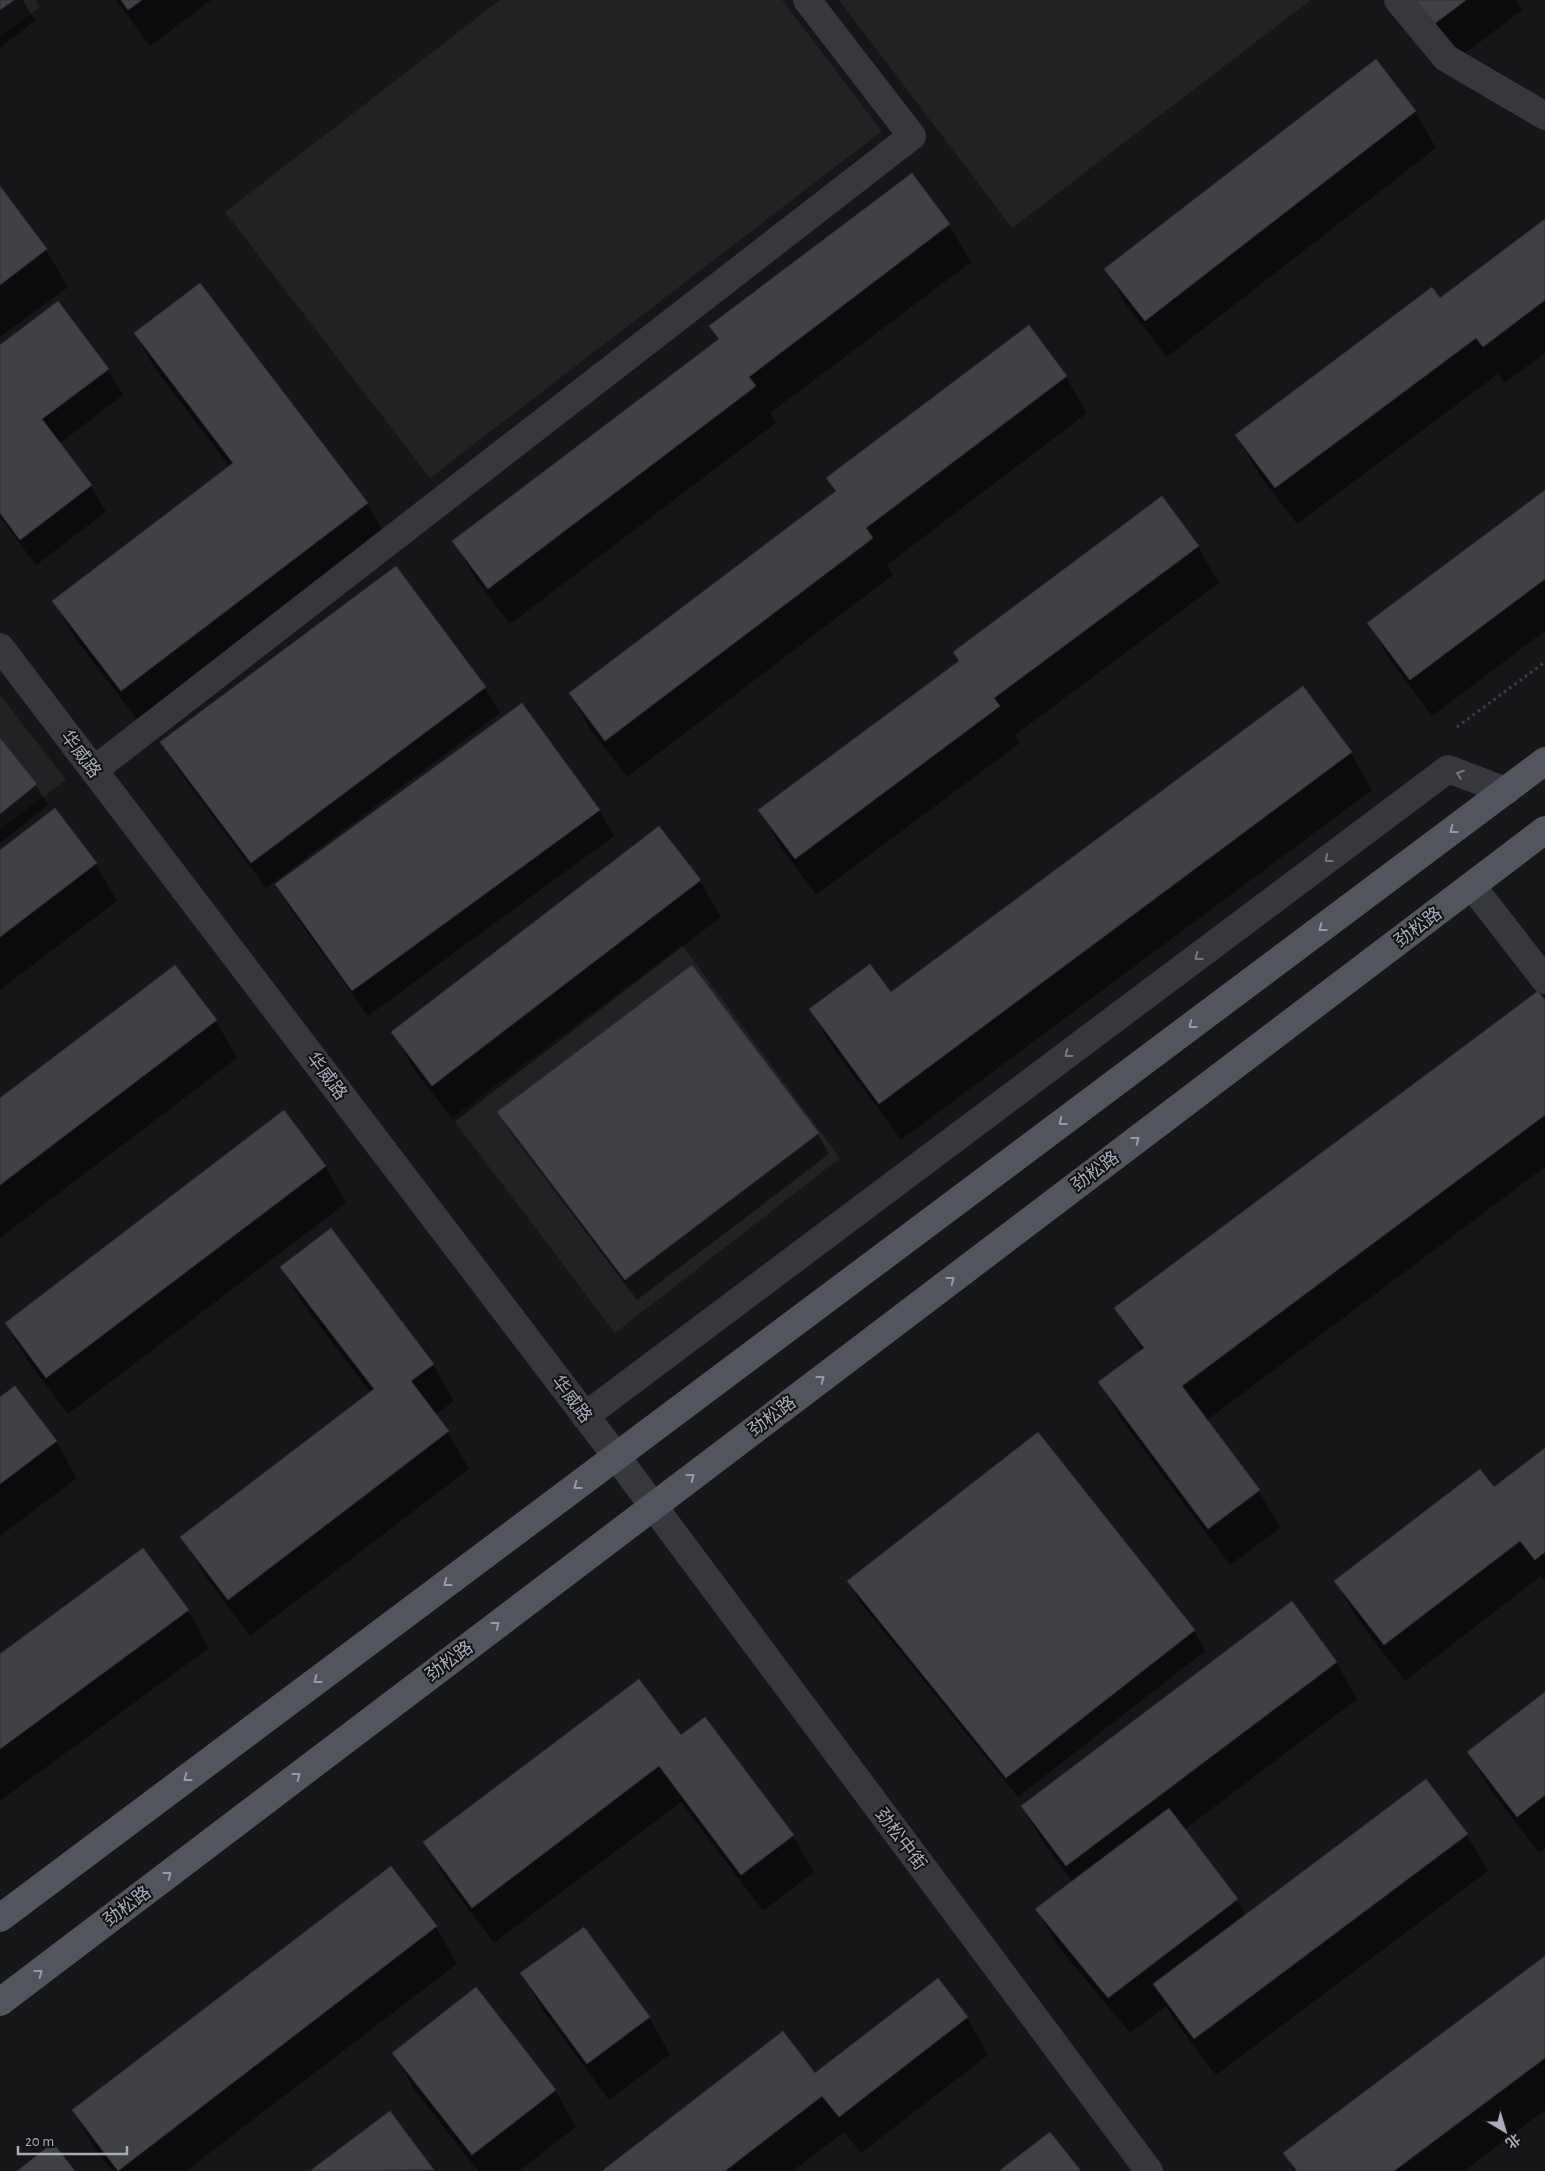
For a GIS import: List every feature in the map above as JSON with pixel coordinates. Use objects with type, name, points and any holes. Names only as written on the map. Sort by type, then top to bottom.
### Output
[{"type":"main road","points":[[0,1918],[1545,761]]},
{"type":"main road","name":"劲松路","points":[[0,2002],[1545,830]]},
{"type":"street","points":[[94,770],[912,136],[807,0]]},
{"type":"street","points":[[1398,0],[1446,58],[1545,116]]},
{"type":"street","name":"华威路","points":[[0,647],[653,1506]]},
{"type":"street","points":[[585,1416],[1448,769],[1506,791]]},
{"type":"street","points":[[1472,886],[1545,980]]},
{"type":"street","name":"劲松中街","points":[[653,1506],[1149,2171]]},
{"type":"path","points":[[1457,727],[1545,662]]},
{"type":"shaded area","points":[[0,0],[35,0],[40,7],[0,36]]},
{"type":"shaded area","points":[[500,0],[782,0],[882,131],[430,478],[225,212]]},
{"type":"shaded area","points":[[839,0],[1311,0],[1012,228]]},
{"type":"shaded area","points":[[0,695],[66,780],[0,829]]},
{"type":"shaded area","points":[[682,945],[840,1158],[615,1333],[452,1118]]},
{"type":"building","points":[[0,0],[14,0],[0,10]]},
{"type":"building","points":[[121,0],[142,0],[128,10]]},
{"type":"building","points":[[1408,0],[1466,0],[1429,28]]},
{"type":"building","points":[[1376,59],[1416,111],[1145,321],[1104,269]]},
{"type":"building","points":[[912,173],[950,224],[749,377],[756,386],[488,589],[452,541],[719,339],[709,326]]},
{"type":"building","points":[[0,186],[47,249],[0,285]]},
{"type":"building","points":[[1545,219],[1545,300],[1483,347],[1476,338],[1275,488],[1235,435],[1432,287],[1440,298]]},
{"type":"building","points":[[200,283],[368,503],[121,691],[52,601],[233,463],[134,333]]},
{"type":"building","points":[[58,301],[109,369],[42,419],[92,485],[20,540],[0,513],[0,345]]},
{"type":"building","points":[[1029,325],[1067,376],[866,528],[873,538],[605,741],[569,693],[836,491],[826,478]]},
{"type":"building","points":[[1545,490],[1545,579],[1410,680],[1367,623]]},
{"type":"building","points":[[1162,496],[1199,546],[994,698],[1000,706],[795,859],[758,810],[959,661],[953,652]]},
{"type":"building","points":[[396,566],[486,687],[251,863],[160,742]]},
{"type":"building","points":[[1303,686],[1352,752],[879,1104],[809,1009],[870,964],[891,992]]},
{"type":"building","points":[[522,703],[600,810],[352,991],[275,884]]},
{"type":"building","points":[[0,738],[37,784],[0,814]]},
{"type":"building","points":[[55,808],[97,863],[0,937],[0,850]]},
{"type":"building","points":[[659,826],[701,880],[432,1086],[391,1032]]},
{"type":"building","points":[[175,965],[217,1020],[0,1185],[0,1098]]},
{"type":"building","points":[[692,965],[819,1133],[625,1280],[497,1112]]},
{"type":"building","points":[[1538,991],[1545,1000],[1545,1115],[1182,1386],[1260,1490],[1208,1529],[1098,1382],[1144,1348],[1114,1308]]},
{"type":"building","points":[[284,1110],[326,1166],[46,1378],[5,1323]]},
{"type":"building","points":[[331,1228],[434,1364],[411,1381],[449,1431],[228,1600],[180,1537],[374,1389],[280,1267]]},
{"type":"building","points":[[15,1386],[57,1441],[0,1484],[0,1397]]},
{"type":"building","points":[[1038,1432],[1195,1630],[1006,1778],[847,1581]]},
{"type":"building","points":[[1545,1448],[1545,1552],[1535,1560],[1520,1541],[1384,1645],[1334,1581],[1480,1469],[1494,1487]]},
{"type":"building","points":[[143,1548],[189,1610],[0,1749],[0,1654]]},
{"type":"building","points":[[1292,1601],[1337,1662],[1066,1866],[1021,1806]]},
{"type":"building","points":[[639,1679],[681,1735],[705,1717],[794,1835],[741,1875],[659,1766],[472,1908],[423,1842]]},
{"type":"building","points":[[1545,1692],[1545,1795],[1517,1817],[1467,1752]]},
{"type":"building","points":[[1426,1779],[1468,1834],[1194,2039],[1153,1984]]},
{"type":"building","points":[[1169,1808],[1238,1899],[1108,1998],[1035,1909]]},
{"type":"building","points":[[391,1866],[437,1926],[118,2171],[72,2110]]},
{"type":"building","points":[[584,1927],[650,2017],[587,2064],[520,1973]]},
{"type":"building","points":[[1545,1956],[1545,2058],[1394,2171],[1297,2171],[1283,2153]]},
{"type":"building","points":[[938,1978],[968,2017],[839,2117],[822,2096],[725,2171],[602,2171],[783,2031],[815,2073]]},
{"type":"building","points":[[476,1987],[556,2090],[472,2155],[392,2053]]},
{"type":"building","points":[[390,2111],[434,2170],[310,2171]]},
{"type":"building","points":[[1050,2132],[1081,2171],[999,2171]]},
{"type":"building","points":[[53,2143],[75,2171],[17,2171]]}]
